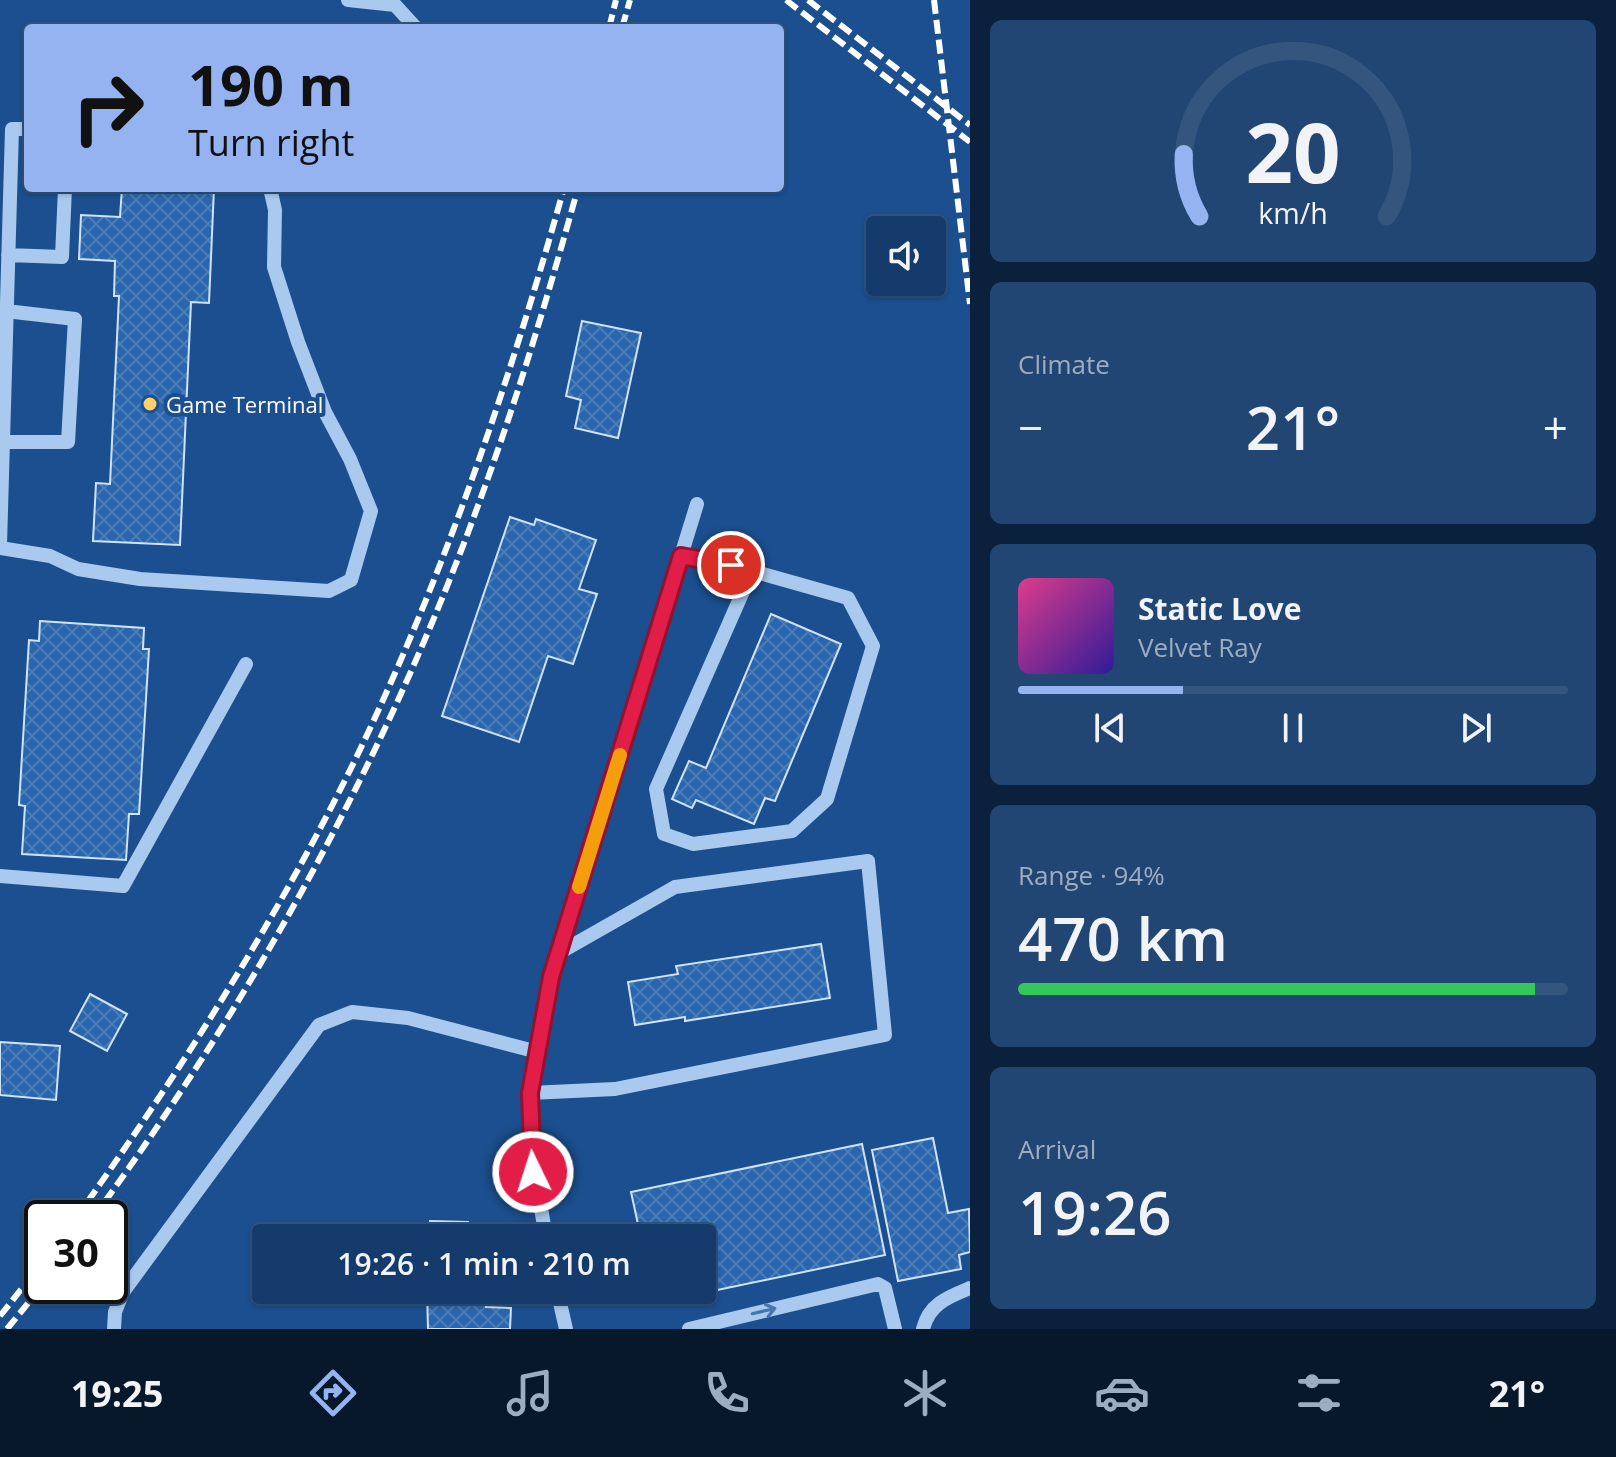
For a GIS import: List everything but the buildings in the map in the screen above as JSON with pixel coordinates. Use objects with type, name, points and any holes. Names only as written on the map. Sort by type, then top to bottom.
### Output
[{"type":"street","points":[[348,0],[395,5],[412,24]]},
{"type":"street","points":[[24,129],[12,129],[0,547],[50,556],[78,569],[140,579],[329,591],[351,580],[371,511],[350,459],[325,412],[274,267],[275,210],[271,192]]},
{"type":"street","points":[[8,255],[62,257],[65,192]]},
{"type":"street","points":[[3,442],[68,442],[75,319],[6,311]]},
{"type":"street","points":[[544,1224],[531,1148],[530,1093],[559,953],[697,504]]},
{"type":"street","points":[[681,556],[752,571],[848,598],[873,646],[827,799],[792,831],[693,844],[664,834],[656,789],[752,571]]},
{"type":"street","points":[[0,876],[123,886],[246,664]]},
{"type":"street","points":[[530,1093],[615,1089],[885,1035],[868,861],[675,887],[559,953]]},
{"type":"street","points":[[114,1329],[115,1312],[123,1292],[319,1025],[352,1012],[408,1018],[538,1052]]},
{"type":"street","points":[[689,1329],[878,1284],[885,1288],[895,1329]]},
{"type":"street","points":[[923,1329],[926,1316],[940,1301],[970,1288]]},
{"type":"street","points":[[560,1304],[566,1329]]},
{"type":"railway","points":[[610,24],[616,0]]},
{"type":"railway","points":[[623,24],[630,0]]},
{"type":"railway","points":[[786,0],[970,142]]},
{"type":"railway","points":[[808,0],[970,125]]},
{"type":"railway","points":[[934,0],[970,304]]},
{"type":"railway","points":[[88,1200],[225,995],[293,879],[355,760],[446,550],[521,334],[563,192]]},
{"type":"railway","points":[[106,1200],[210,1047],[264,958],[315,867],[407,681],[484,489],[534,339],[577,192]]},
{"type":"railway","points":[[0,1316],[24,1286]]},
{"type":"railway","points":[[7,1329],[27,1304]]},
{"type":"slow traffic","points":[[579,887],[620,755]]},
{"type":"place","name":"Game Terminal","points":[[150,404]]},
{"type":"route","points":[[533,1172],[530,1093],[551,977],[681,556],[731,565]]}]
